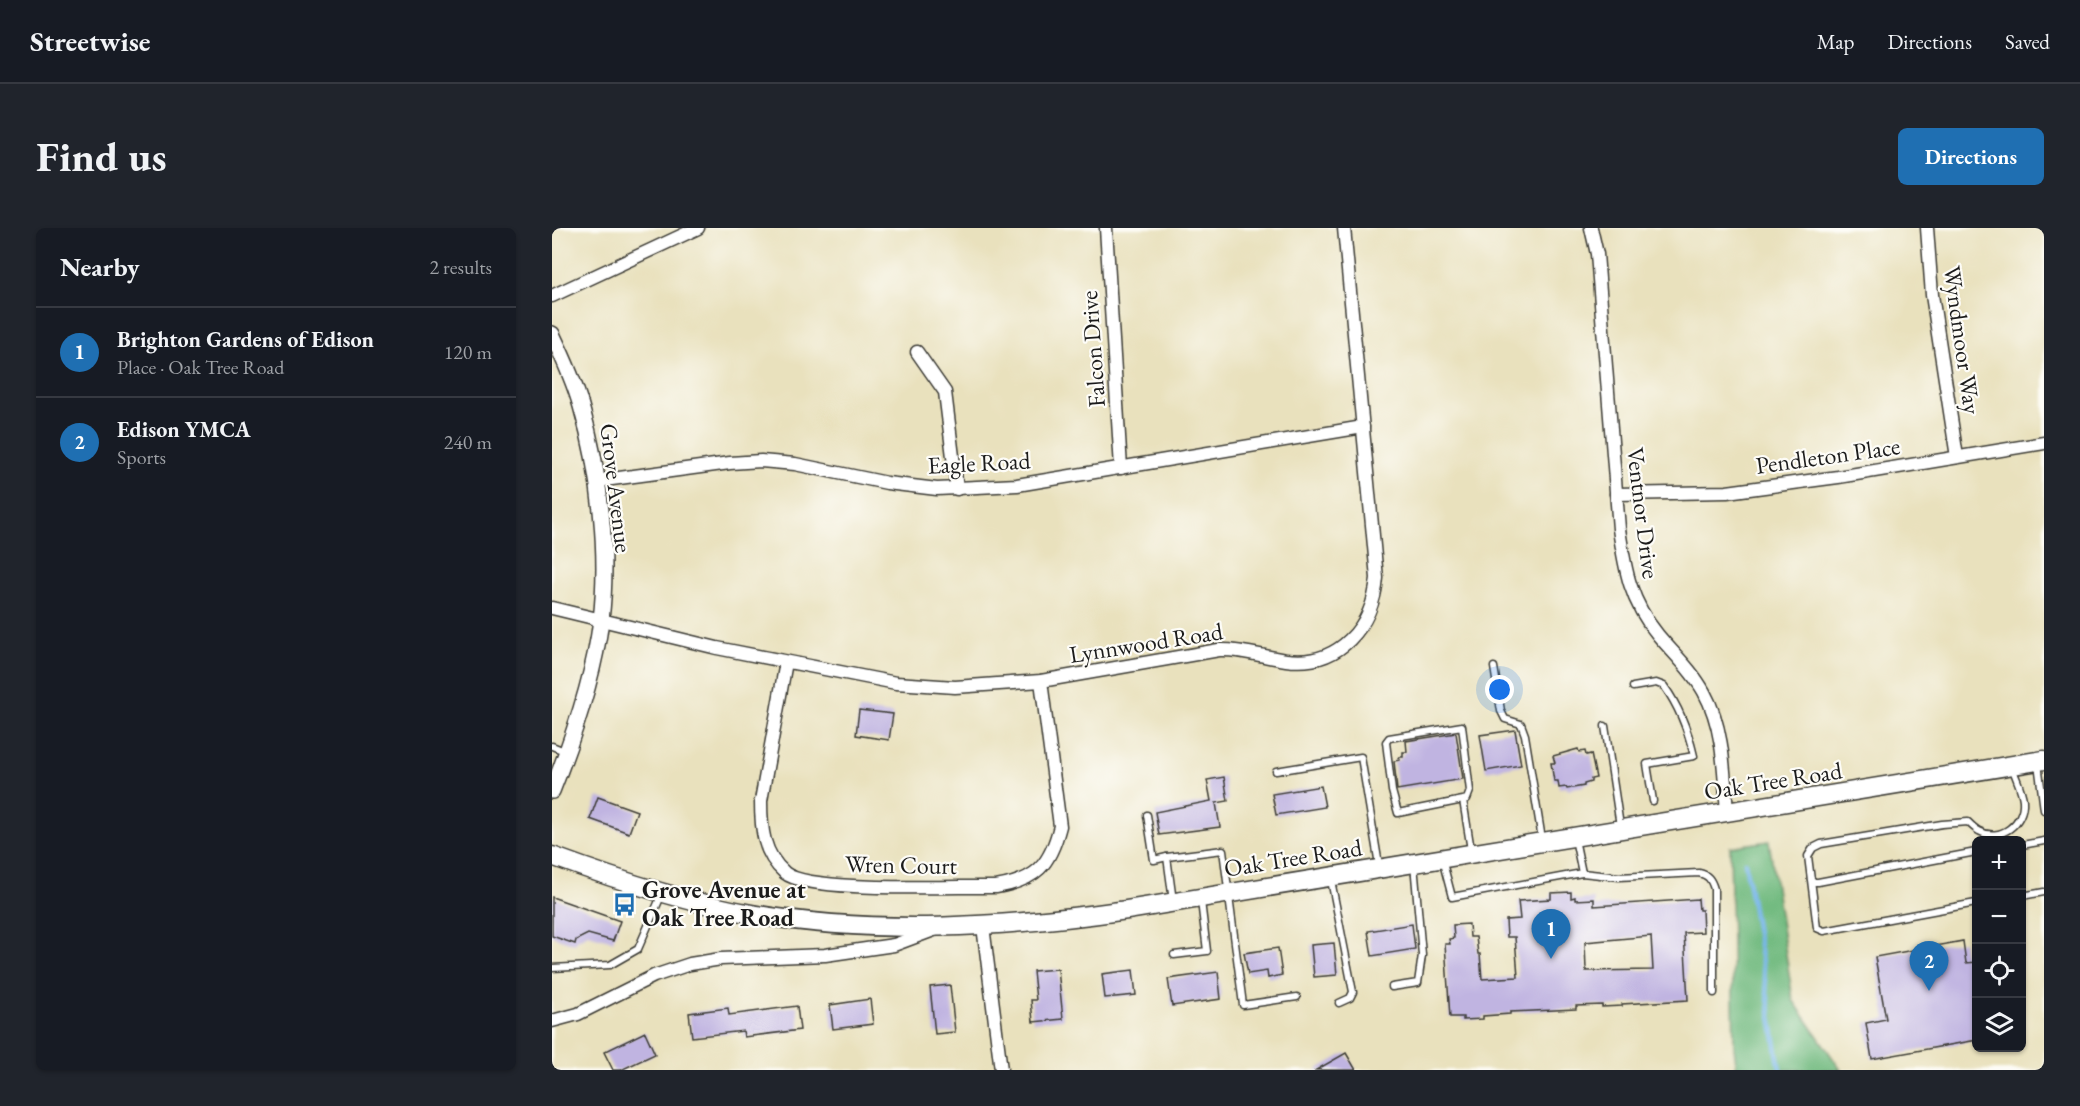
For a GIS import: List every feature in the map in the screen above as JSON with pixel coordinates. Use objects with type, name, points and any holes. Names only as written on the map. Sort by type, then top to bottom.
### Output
[{"type":"main road","name":"Oak Tree Road","points":[[552,856],[663,893],[735,910],[800,921],[880,926],[983,926],[1102,914],[2041,760]]},
{"type":"street","points":[[552,296],[698,228]]},
{"type":"street","name":"Falcon Drive","points":[[1106,228],[1121,468]]},
{"type":"street","name":"Lynnwood Road","points":[[552,608],[717,648],[786,662],[908,684],[955,687],[1041,681],[1219,650],[1243,650],[1289,660],[1306,660],[1338,649],[1362,626],[1375,595],[1377,578],[1344,228]]},
{"type":"street","name":"Ventnor Drive","points":[[1591,228],[1597,254],[1616,494],[1625,571],[1634,598],[1657,634],[1680,659],[1704,692],[1715,718],[1723,755],[1727,813]]},
{"type":"street","name":"Wyndmoor Way","points":[[1927,228],[1932,295],[1957,458]]},
{"type":"street","name":"Grove Avenue","points":[[552,334],[581,405],[597,481],[603,556],[601,620],[576,727],[552,791]]},
{"type":"street","points":[[917,352],[945,392],[957,489]]},
{"type":"street","name":"Eagle Road","points":[[597,481],[761,461],[795,464],[887,483],[937,489],[1017,485],[1363,427]]},
{"type":"street","name":"Pendleton Place","points":[[1616,494],[1727,492],[1838,477],[2044,443]]},
{"type":"street","name":"Wren Court","points":[[786,662],[761,801],[761,825],[765,846],[774,861],[787,875],[801,881],[841,886],[1015,884],[1036,873],[1047,862],[1055,847],[1060,826],[1041,681]]},
{"type":"street","points":[[983,926],[1001,1070]]},
{"type":"street","points":[[552,1021],[578,1014],[654,976],[690,964],[721,959],[848,952],[894,945],[944,927]]},
{"type":"lane","points":[[1494,667],[1501,711],[1506,719],[1521,724],[1525,735],[1543,843]]},
{"type":"lane","points":[[1633,687],[1656,683],[1664,686],[1680,710],[1694,756],[1647,764],[1653,801]]},
{"type":"lane","points":[[1462,726],[1470,791],[1467,798],[1463,800],[1398,813],[1392,791],[1386,742],[1389,738],[1462,726]]},
{"type":"lane","points":[[1605,726],[1620,830]]},
{"type":"lane","points":[[552,746],[567,752]]},
{"type":"lane","points":[[1276,771],[1361,758],[1379,869]]},
{"type":"lane","points":[[2041,760],[2044,810]]},
{"type":"lane","points":[[1972,904],[1824,931],[1817,928],[1808,856],[1813,848],[1821,844],[1959,823],[1968,822],[1978,831],[1994,835],[2008,830],[2018,822],[2022,813],[2023,800],[2012,765]]},
{"type":"lane","points":[[1463,800],[1472,854]]},
{"type":"lane","points":[[1147,815],[1154,860],[1223,850],[1243,1005],[1297,997]]},
{"type":"lane","points":[[1575,837],[1582,873]]},
{"type":"lane","points":[[2026,844],[2044,841]]},
{"type":"lane","points":[[1811,879],[1818,882],[1972,853]]},
{"type":"lane","points":[[1167,857],[1173,902]]},
{"type":"lane","points":[[1442,859],[1452,897],[1582,873],[1619,877],[1699,873],[1706,875],[1711,880],[1713,889],[1714,993]]},
{"type":"lane","points":[[1392,987],[1418,983],[1422,955],[1414,863]]},
{"type":"lane","points":[[1330,877],[1353,992],[1350,998],[1339,1003]]},
{"type":"lane","points":[[2026,895],[2044,892]]},
{"type":"lane","points":[[552,969],[610,965],[638,949],[663,893]]},
{"type":"lane","points":[[1174,955],[1207,951],[1201,898]]},
{"type":"green space","points":[[1769,841],[1793,1000],[1841,1070],[1737,1070],[1734,1048],[1730,847]]},
{"type":"building","points":[[859,710],[893,714],[889,740],[856,735]]},
{"type":"building","points":[[1515,730],[1521,765],[1486,771],[1480,735]]},
{"type":"building","points":[[1456,733],[1463,779],[1397,790],[1394,761],[1400,760],[1399,757],[1403,757],[1403,752],[1407,752],[1406,741]]},
{"type":"building","points":[[1578,749],[1579,752],[1585,751],[1586,755],[1591,754],[1596,778],[1591,779],[1591,782],[1584,786],[1559,788],[1558,781],[1554,781],[1551,763],[1555,763],[1553,756]]},
{"type":"building","points":[[1224,777],[1228,801],[1216,803],[1220,827],[1159,835],[1155,812],[1211,801],[1207,780]]},
{"type":"building","points":[[1321,786],[1325,807],[1276,815],[1272,794]]},
{"type":"building","points":[[598,797],[637,811],[629,833],[590,819]]},
{"type":"building","points":[[1571,892],[1571,898],[1575,897],[1575,900],[1594,899],[1594,906],[1698,899],[1699,910],[1702,910],[1703,932],[1684,933],[1688,1000],[1510,1012],[1510,1014],[1483,1016],[1483,1019],[1463,1020],[1463,1017],[1450,1017],[1445,944],[1450,944],[1449,939],[1454,938],[1453,925],[1469,924],[1470,937],[1476,937],[1482,979],[1518,977],[1515,937],[1507,937],[1506,920],[1520,919],[1518,901],[1551,899],[1551,893]],"holes":[[[1651,936],[1653,970],[1586,971],[1585,942]]]},
{"type":"building","points":[[552,897],[620,921],[613,941],[588,934],[576,940],[575,944],[552,936]]},
{"type":"building","points":[[1412,924],[1415,949],[1372,956],[1368,931]]},
{"type":"building","points":[[1963,941],[1966,963],[1972,962],[1972,1041],[1872,1059],[1866,1023],[1886,1019],[1875,957]]},
{"type":"building","points":[[1334,943],[1337,975],[1314,977],[1311,945]]},
{"type":"building","points":[[1278,948],[1282,975],[1268,978],[1267,971],[1248,974],[1244,953]]},
{"type":"building","points":[[1058,969],[1063,1019],[1033,1022],[1031,1000],[1036,1000],[1033,971]]},
{"type":"building","points":[[1133,970],[1136,995],[1105,998],[1102,974]]},
{"type":"building","points":[[1218,972],[1221,999],[1172,1006],[1168,979]]},
{"type":"building","points":[[950,985],[955,1032],[935,1034],[930,987]]},
{"type":"building","points":[[870,999],[873,1024],[833,1029],[830,1005]]},
{"type":"building","points":[[797,1006],[800,1030],[744,1037],[743,1031],[692,1037],[689,1013],[728,1008],[729,1015]]},
{"type":"building","points":[[645,1032],[655,1054],[621,1070],[613,1070],[604,1052]]},
{"type":"building","points":[[1346,1053],[1356,1070],[1316,1070]]},
{"type":"waterway","points":[[1745,862],[1780,1070]]},
{"type":"place","name":"Grove Avenue at Oak Tree Road","points":[[624,904]]},
{"type":"place","name":"Brighton Gardens of Edison","points":[[1551,959]]},
{"type":"place","name":"Edison YMCA","points":[[1929,991]]}]
